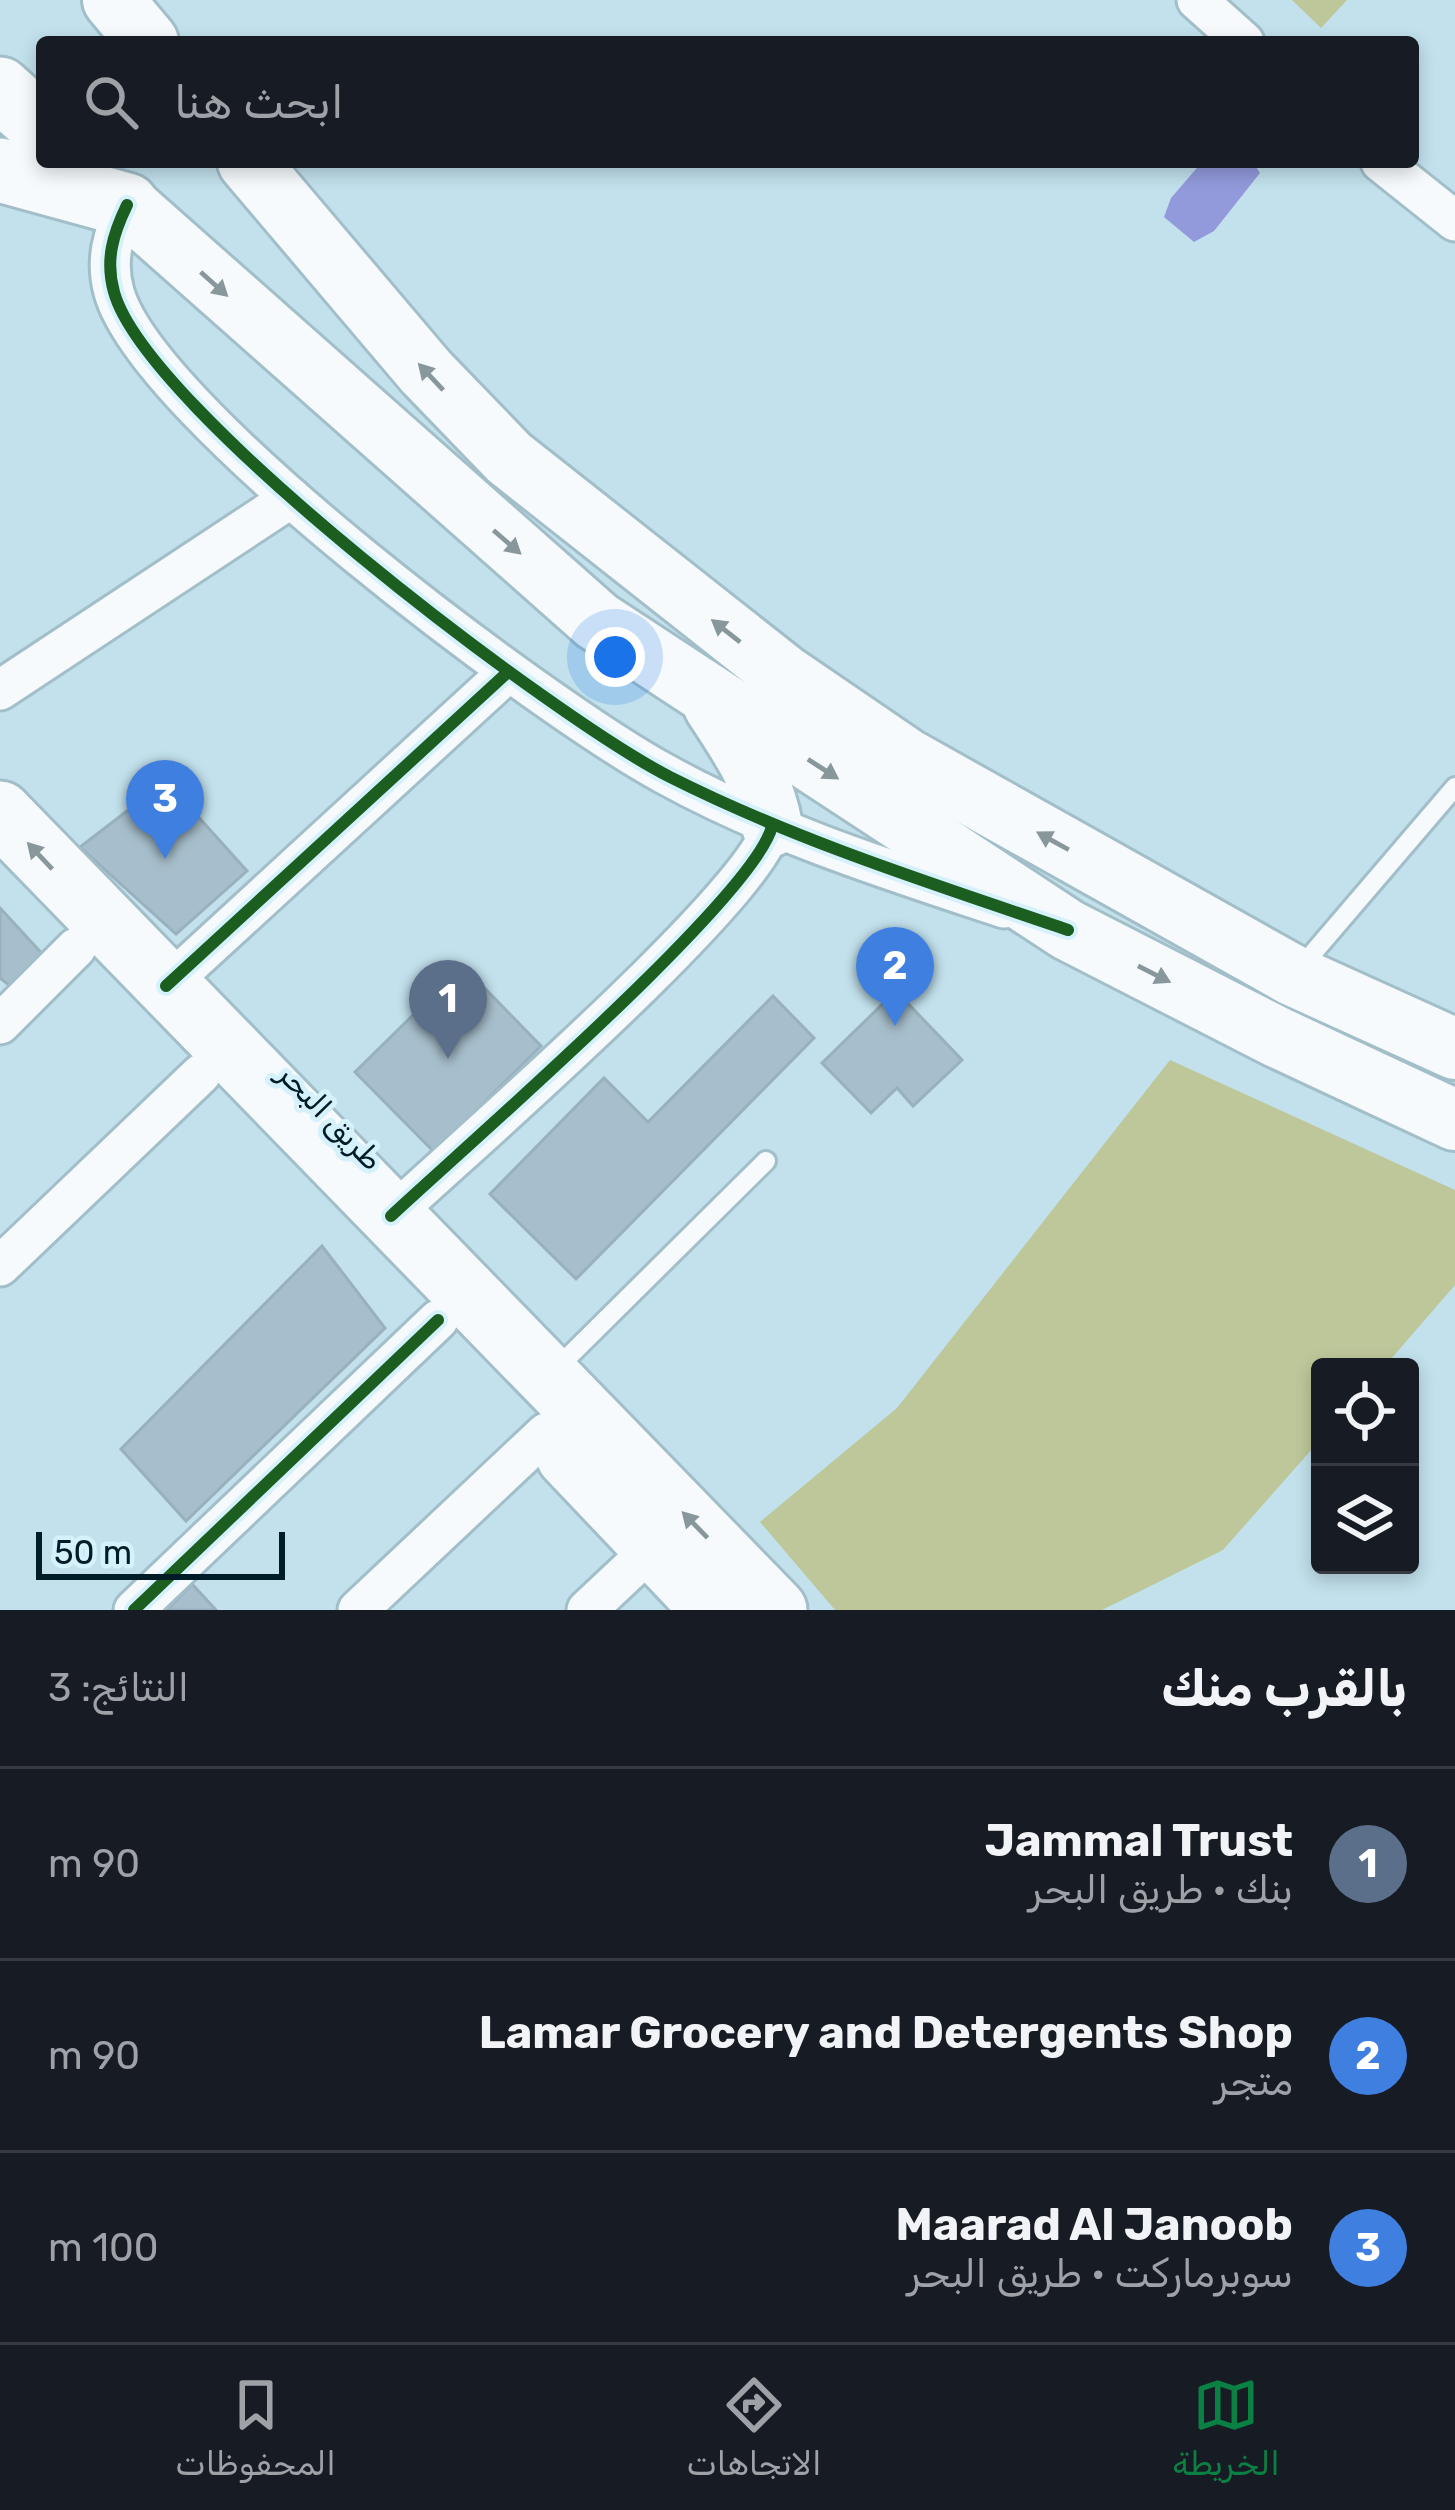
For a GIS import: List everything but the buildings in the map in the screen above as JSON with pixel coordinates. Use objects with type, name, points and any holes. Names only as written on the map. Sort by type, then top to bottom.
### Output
[{"type":"highway","points":[[0,89],[36,122]]},
{"type":"highway","points":[[87,168],[127,205]]},
{"type":"highway","points":[[0,170],[127,205]]},
{"type":"highway","name":"طريق البحر","points":[[0,813],[391,1216],[548,1405],[654,1547],[714,1610]]},
{"type":"highway","name":"طريق البحر","points":[[0,876],[201,1073],[438,1320],[548,1405],[776,1610]]},
{"type":"main road","points":[[113,0],[143,36]]},
{"type":"main road","points":[[253,168],[426,372],[509,458],[672,590],[907,759],[1294,976],[1455,1049]]},
{"type":"main road","points":[[127,205],[596,620],[1068,929],[1277,1037],[1455,1120]]},
{"type":"main road","points":[[704,691],[746,754],[768,802],[772,826]]},
{"type":"street","points":[[1197,0],[1237,36]]},
{"type":"street","points":[[1389,168],[1455,221]]},
{"type":"street","points":[[127,205],[113,233],[110,265],[115,296],[129,323],[179,388],[291,498],[508,671],[664,774],[772,826],[1068,929]]},
{"type":"street","points":[[0,691],[291,498]]},
{"type":"street","points":[[166,986],[508,671]]},
{"type":"street","points":[[391,1216],[709,913],[769,843],[772,826]]},
{"type":"street","points":[[0,1024],[76,948]]},
{"type":"street","points":[[0,1266],[201,1073]]},
{"type":"street","points":[[134,1610],[438,1320]]},
{"type":"street","points":[[358,1610],[548,1405]]},
{"type":"street","points":[[586,1610],[654,1547]]},
{"type":"lane","points":[[1294,976],[1455,787]]},
{"type":"lane","points":[[548,1405],[766,1161]]},
{"type":"green space","points":[[1292,0],[1347,0],[1321,28]]},
{"type":"green space","points":[[1170,1060],[1455,1190],[1455,1285],[1392,1358],[1311,1358],[1311,1450],[1223,1550],[1102,1610],[835,1610],[760,1522],[897,1408]]},
{"type":"water","points":[[1197,168],[1257,168],[1260,173],[1214,231],[1194,242],[1164,217],[1171,198]]},
{"type":"cycle path","points":[[127,205],[112,247],[111,280],[142,344],[198,409],[273,482],[452,629],[614,744],[670,777],[816,841],[1068,930]]},
{"type":"cycle path","points":[[166,986],[508,672]]},
{"type":"cycle path","points":[[391,1216],[663,963],[754,860],[772,826]]},
{"type":"cycle path","points":[[134,1610],[438,1320]]},
{"type":"place","name":"Maarad Al Janoob","points":[[165,859]]},
{"type":"place","name":"Lamar Grocery and Detergents Shop","points":[[895,1026]]},
{"type":"place","name":"Jammal Trust","points":[[448,1059]]}]
